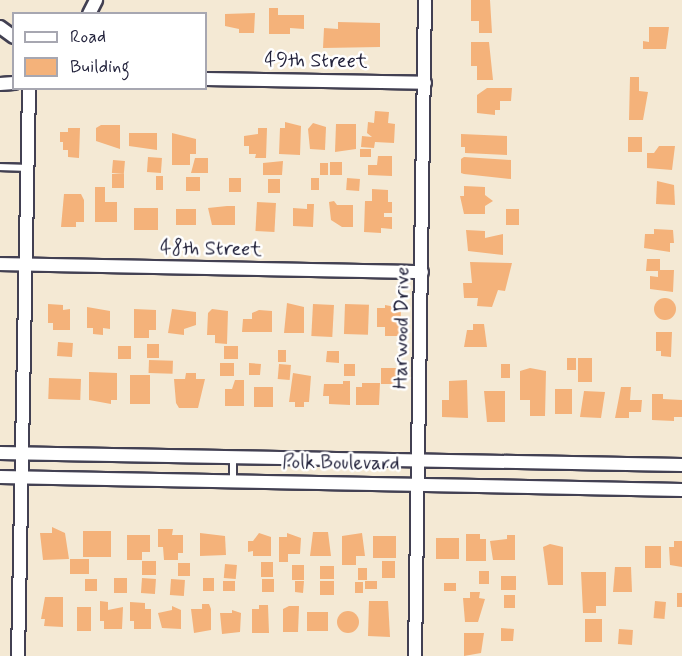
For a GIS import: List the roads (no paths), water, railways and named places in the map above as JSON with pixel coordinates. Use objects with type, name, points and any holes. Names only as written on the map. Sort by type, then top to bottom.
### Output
[{"type":"street","name":"Harwood Drive","points":[[415,656],[425,0]]},
{"type":"street","name":"49th Street","points":[[207,79],[425,83]]},
{"type":"street","points":[[18,656],[29,90]]},
{"type":"street","name":"48th Street","points":[[0,264],[422,272]]},
{"type":"street","name":"Polk Boulevard","points":[[0,453],[682,465]]},
{"type":"street","name":"Polk Boulevard","points":[[0,477],[418,483],[682,490]]},
{"type":"lane","points":[[0,167],[28,168]]},
{"type":"lane","points":[[233,456],[233,481]]}]
